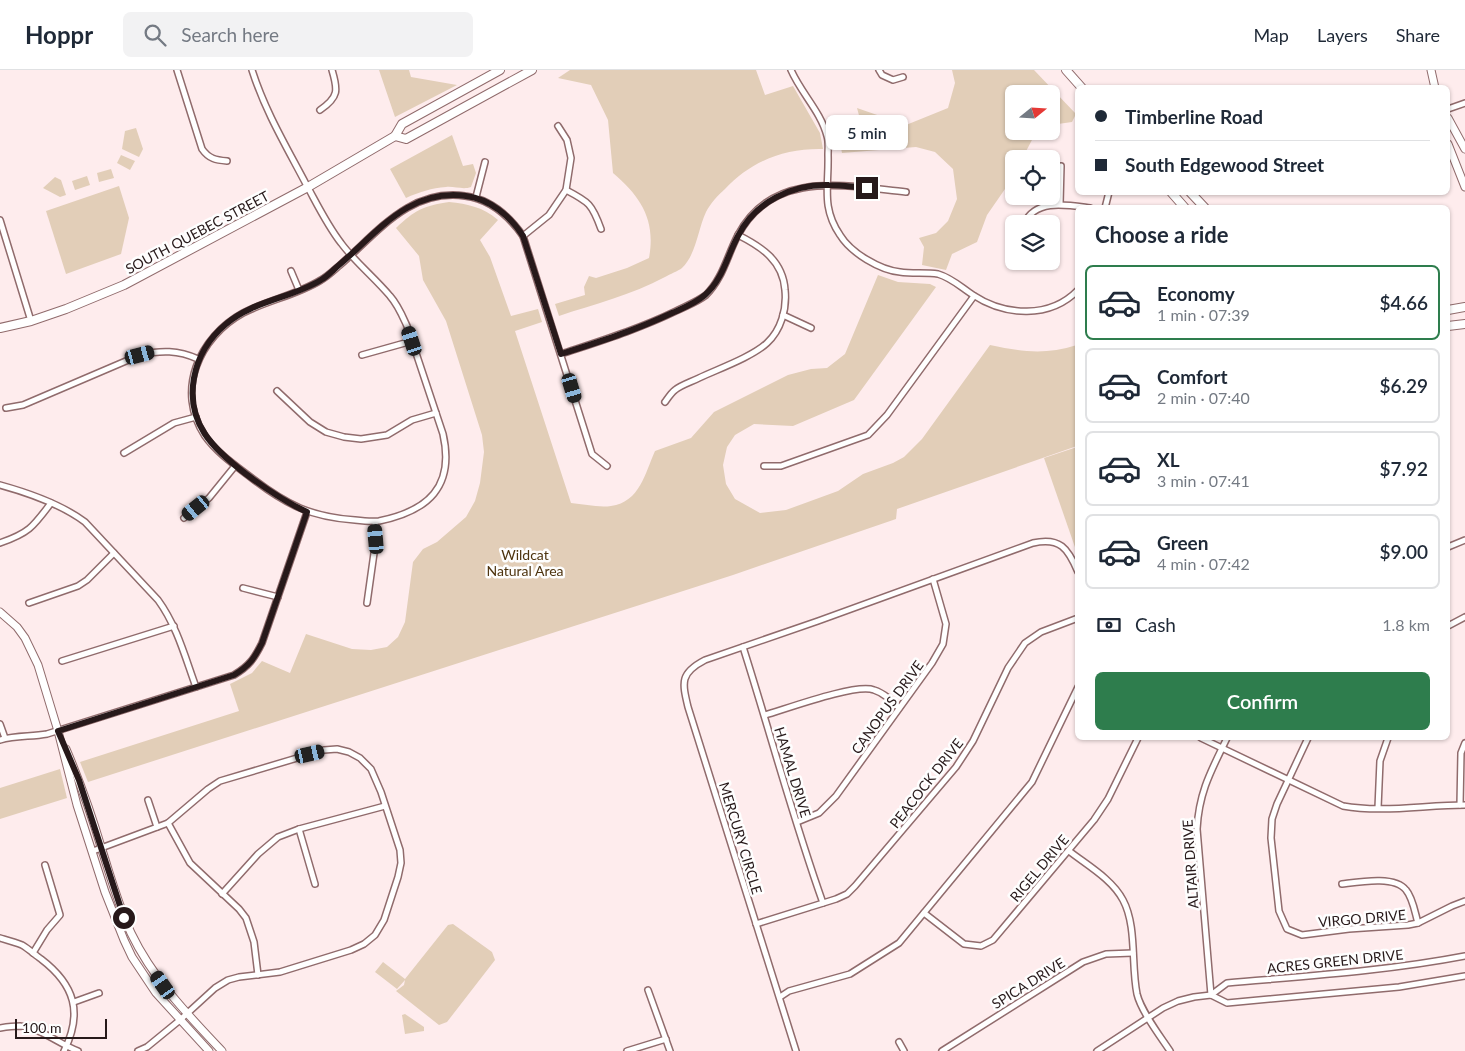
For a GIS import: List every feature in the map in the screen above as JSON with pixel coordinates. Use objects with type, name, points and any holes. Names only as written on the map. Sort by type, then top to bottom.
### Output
[{"type":"main road","name":"SOUTH QUEBEC STREET","points":[[0,328],[31,321],[66,309],[124,285],[308,187],[396,136],[402,124],[500,70]]},
{"type":"main road","name":"SOUTH QUEBEC STREET","points":[[396,136],[406,138],[532,70]]},
{"type":"main road","points":[[1066,70],[1079,85]]},
{"type":"main road","points":[[1174,195],[1182,205]]},
{"type":"main road","points":[[1193,195],[1202,205]]},
{"type":"main road","points":[[1450,310],[1465,307]]},
{"type":"main road","points":[[1450,326],[1465,324]]},
{"type":"street","points":[[177,70],[202,149],[213,160],[227,161]]},
{"type":"street","points":[[252,70],[259,92],[273,122],[337,238],[350,256],[390,296],[399,309],[412,341],[436,413],[446,448],[447,463],[438,490],[429,500],[412,511],[375,522],[332,518],[307,512],[273,494],[235,466],[215,448],[204,435],[196,417],[192,400],[192,386],[198,359],[205,346],[226,323],[244,312],[322,280],[350,256],[404,208],[418,201],[448,195],[476,197],[491,205],[506,216],[523,236],[592,454],[607,466]]},
{"type":"street","points":[[320,110],[332,102],[337,88],[332,70]]},
{"type":"street","points":[[791,70],[823,122],[828,138],[827,204],[832,221],[841,237],[865,258],[881,268],[899,272],[937,274],[955,282],[974,296],[998,308],[1015,312],[1049,308],[1062,302],[1075,292]]},
{"type":"street","points":[[879,70],[882,75],[893,80],[903,77]]},
{"type":"street","points":[[1431,70],[1434,85]]},
{"type":"street","points":[[1450,107],[1465,103]]},
{"type":"street","points":[[1450,122],[1465,149]]},
{"type":"street","points":[[523,236],[549,215],[566,190],[571,158],[567,140],[558,126]]},
{"type":"street","points":[[1450,149],[1465,187]]},
{"type":"street","points":[[476,197],[485,162]]},
{"type":"street","points":[[1061,166],[1060,204],[1075,206]]},
{"type":"street","points":[[561,354],[642,327],[704,296],[720,277],[738,235],[748,219],[769,200],[782,193],[827,184],[906,192]]},
{"type":"street","points":[[566,190],[588,202],[595,210],[601,228]]},
{"type":"street","points":[[1029,215],[1034,210],[1053,205]]},
{"type":"street","points":[[0,220],[31,321]]},
{"type":"street","points":[[665,402],[675,390],[767,343],[777,329],[786,299],[780,271],[771,257],[760,246],[738,235]]},
{"type":"street","points":[[291,271],[299,290]]},
{"type":"street","points":[[764,466],[781,466],[868,435],[886,415],[974,296]]},
{"type":"street","points":[[783,314],[811,328]]},
{"type":"street","points":[[362,355],[412,341]]},
{"type":"street","points":[[6,408],[23,405],[140,355],[155,351],[186,353],[198,359]]},
{"type":"street","points":[[277,391],[310,422],[326,432],[344,437],[361,439],[387,435],[412,420],[436,413]]},
{"type":"street","points":[[124,453],[174,423],[196,417]]},
{"type":"street","points":[[184,518],[209,498],[235,466]]},
{"type":"street","points":[[0,485],[72,512],[85,522],[168,613],[196,687]]},
{"type":"street","points":[[0,543],[25,533],[35,525],[51,503]]},
{"type":"street","points":[[0,724],[2,739],[20,735],[38,736],[234,675],[245,669],[254,658],[262,643],[307,512]]},
{"type":"street","points":[[366,604],[375,546],[375,522]]},
{"type":"street","name":"MERCURY CIRCLE","points":[[796,1051],[688,708],[683,687],[687,673],[695,665],[706,660],[1033,543],[1045,540],[1056,542],[1065,547],[1075,566]]},
{"type":"street","points":[[1450,546],[1465,540]]},
{"type":"street","points":[[29,603],[78,586],[114,553]]},
{"type":"street","name":"CANOPUS DRIVE","points":[[797,822],[814,816],[828,806],[944,644],[946,624],[933,579]]},
{"type":"street","points":[[243,588],[278,597]]},
{"type":"street","points":[[0,612],[17,627],[38,666],[58,731],[71,783],[116,921],[132,957],[156,993],[210,1051]]},
{"type":"street","points":[[1450,625],[1465,617]]},
{"type":"street","name":"PEACOCK DRIVE","points":[[756,924],[847,894],[956,767],[973,741],[1008,668],[1025,643],[1041,632],[1075,619]]},
{"type":"street","points":[[62,661],[174,626]]},
{"type":"street","name":"HAMAL DRIVE","points":[[742,647],[765,715],[806,856],[823,903]]},
{"type":"street","points":[[765,715],[864,687],[883,694],[899,708]]},
{"type":"street","points":[[780,997],[789,991],[850,974],[899,943],[1032,782],[1075,693]]},
{"type":"street","points":[[58,731],[79,780],[114,889],[132,935],[152,970],[186,1014],[222,1051]]},
{"type":"street","name":"RIGEL DRIVE","points":[[924,913],[964,944],[981,946],[993,940],[1094,820],[1108,799],[1137,740]]},
{"type":"street","points":[[1205,740],[1342,806],[1355,808],[1463,804],[1461,753],[1465,743]]},
{"type":"street","name":"ALTAIR DRIVE","points":[[1211,995],[1197,830],[1198,811],[1206,782],[1226,740]]},
{"type":"street","points":[[1288,780],[1307,740]]},
{"type":"street","points":[[1378,808],[1380,761],[1387,740]]},
{"type":"street","points":[[93,851],[168,823],[220,781],[310,754],[337,749],[349,752],[360,758],[371,769],[381,792],[400,850],[401,863],[398,877],[384,920],[375,935],[364,944],[351,950],[280,972],[239,977],[221,984],[147,1047],[138,1051]]},
{"type":"street","name":"VIRGO DRIVE","points":[[1288,780],[1272,819],[1271,838],[1279,911],[1287,929],[1302,935],[1418,923],[1465,901]]},
{"type":"street","points":[[148,800],[157,827]]},
{"type":"street","points":[[222,894],[270,842],[278,837],[300,829],[385,806]]},
{"type":"street","points":[[168,823],[190,863],[240,909],[251,929],[258,975]]},
{"type":"street","points":[[300,829],[315,884]]},
{"type":"street","points":[[1069,851],[1115,888],[1123,899],[1130,922],[1137,995],[1142,1008],[1170,1051]]},
{"type":"street","points":[[33,953],[47,930],[60,915],[45,865]]},
{"type":"street","points":[[1342,884],[1380,881],[1395,882],[1406,888],[1418,923]]},
{"type":"street","points":[[0,938],[23,946],[63,979],[74,1002],[75,1016],[65,1049]]},
{"type":"street","name":"SPICA DRIVE","points":[[942,1051],[1083,962],[1106,954],[1133,953]]},
{"type":"street","name":"ACRES GREEN DRIVE","points":[[1097,1051],[1178,1001],[1211,995],[1227,983],[1378,969],[1465,956]]},
{"type":"street","name":"ACRES GREEN DRIVE","points":[[1211,995],[1227,1003],[1400,987],[1465,976]]},
{"type":"street","points":[[648,990],[670,1051]]},
{"type":"street","points":[[74,1002],[99,993]]},
{"type":"street","points":[[0,1028],[20,1026],[35,1030],[65,1049],[78,1051]]},
{"type":"street","points":[[627,1051],[666,1039]]},
{"type":"street","points":[[899,1042],[904,1051]]},
{"type":"green space","points":[[379,70],[409,70],[411,77],[457,85],[395,117]]},
{"type":"green space","points":[[570,70],[756,70],[765,95],[793,86],[820,133],[823,149],[795,151],[770,158],[757,164],[735,179],[708,209],[691,256],[682,268],[639,289],[559,316],[555,304],[585,295],[584,287],[589,276],[596,278],[627,268],[649,258],[651,244],[648,221],[639,200],[613,173],[608,120],[591,85],[558,78]]},
{"type":"green space","points":[[952,70],[1034,70],[1048,85],[1005,85],[1005,140],[1032,140],[1027,150],[1005,150],[1005,189],[987,215],[977,242],[952,254],[946,270],[922,265],[924,247],[919,238],[936,233],[948,221],[957,199],[953,169],[935,152],[916,147],[842,153],[835,125],[860,119],[857,108],[906,125],[948,108],[955,83]]},
{"type":"green space","points":[[1060,97],[1075,113],[1072,122],[1060,124]]},
{"type":"green space","points":[[136,128],[143,149],[139,157],[122,149],[125,131]]},
{"type":"green space","points":[[452,135],[463,166],[473,164],[476,173],[471,187],[436,188],[406,198],[390,169]]},
{"type":"green space","points":[[121,155],[135,161],[130,170],[117,163]]},
{"type":"green space","points":[[111,169],[114,178],[99,182],[97,173]]},
{"type":"green space","points":[[87,176],[90,185],[75,190],[72,181]]},
{"type":"green space","points":[[55,177],[61,180],[66,195],[60,197],[43,188]]},
{"type":"green space","points":[[119,186],[129,218],[121,254],[66,274],[46,211]]},
{"type":"green space","name":"Wildcat Natural Area","points":[[449,202],[463,204],[487,212],[498,220],[480,240],[490,257],[511,316],[538,309],[542,322],[515,331],[571,503],[602,507],[611,506],[629,499],[640,485],[655,451],[691,438],[714,412],[788,375],[811,369],[827,368],[845,354],[878,275],[898,282],[930,284],[936,287],[854,400],[793,426],[754,424],[735,435],[727,447],[723,465],[726,484],[735,499],[760,513],[786,510],[838,491],[863,474],[904,457],[922,439],[990,345],[1034,351],[1055,350],[1075,346],[1075,447],[897,509],[896,519],[733,575],[88,782],[80,762],[239,711],[230,684],[252,673],[262,661],[290,673],[306,634],[352,649],[371,650],[387,647],[398,637],[405,622],[413,562],[423,549],[437,542],[466,517],[475,501],[480,483],[484,452],[482,435],[446,321],[423,280],[419,256],[396,228],[409,217],[432,205]]},
{"type":"green space","points":[[1075,448],[1075,547],[1044,458]]},
{"type":"green space","points":[[60,769],[67,798],[0,819],[0,788]]},
{"type":"green space","points":[[453,924],[492,952],[495,960],[447,1022],[439,1025],[396,991],[404,985],[405,980],[397,989],[375,972],[383,962],[405,979],[448,925]]},
{"type":"green space","points":[[405,1014],[424,1027],[424,1031],[405,1034],[402,1015]]},
{"type":"route","points":[[124,918],[79,780],[58,731],[234,675],[245,669],[254,658],[262,643],[307,512],[273,494],[235,466],[204,435],[196,417],[192,400],[192,386],[198,359],[205,346],[226,323],[244,312],[322,280],[404,208],[432,197],[460,195],[476,197],[491,205],[506,216],[523,236],[561,354],[642,327],[704,296],[720,277],[738,235],[748,219],[769,200],[795,189],[827,184],[867,188]]}]
